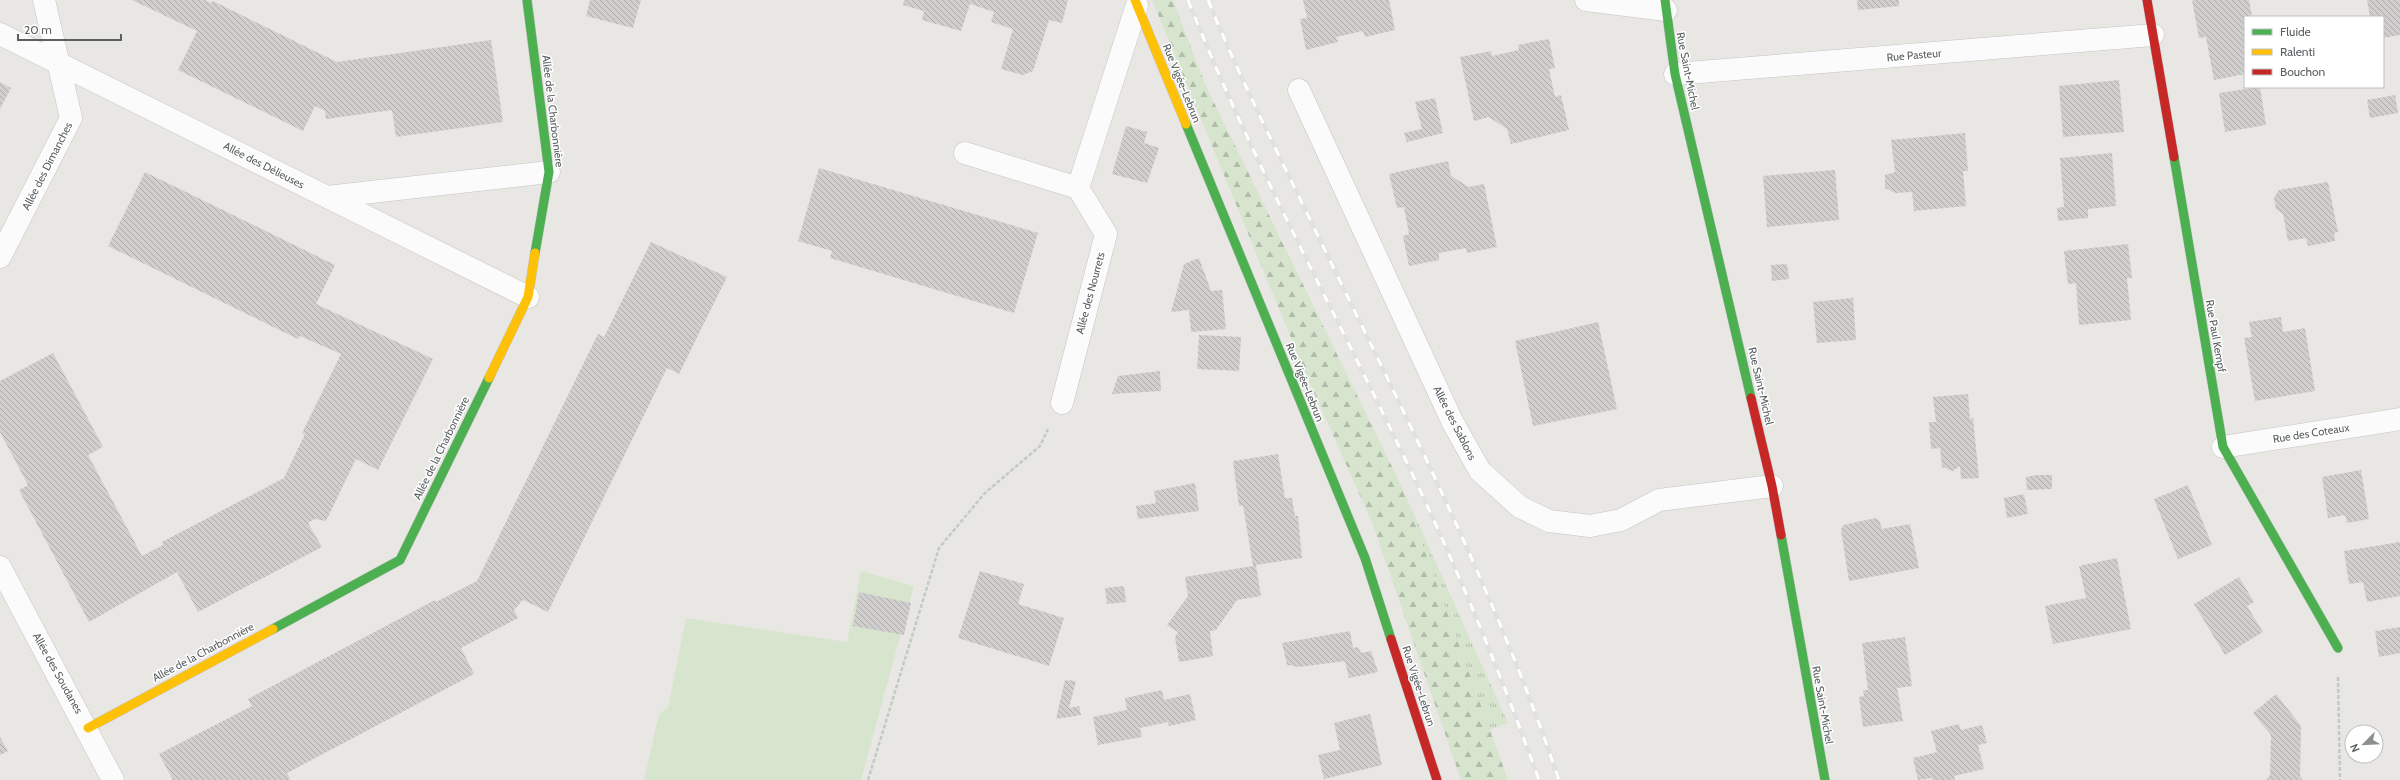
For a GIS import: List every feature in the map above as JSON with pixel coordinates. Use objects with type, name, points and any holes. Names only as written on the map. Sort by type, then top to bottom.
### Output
[{"type":"street","name":"Allée des Dimanches","points":[[0,257],[71,118],[44,0]]},
{"type":"street","name":"Allée de la Charbonnière","points":[[88,728],[400,560],[528,297],[549,172],[527,0]]},
{"type":"street","points":[[1586,0],[1666,5]]},
{"type":"street","name":"Rue Paul Kempf","points":[[2147,0],[2223,447],[2338,648]]},
{"type":"street","points":[[965,154],[1078,188],[1136,2]]},
{"type":"street","name":"Rue Vigée-Lebrun","points":[[1136,2],[1365,558],[1437,780]]},
{"type":"street","name":"Rue Saint-Michel","points":[[1666,5],[1675,74],[1772,486],[1825,780]]},
{"type":"street","name":"Allée des Délieuses","points":[[0,34],[528,297]]},
{"type":"street","name":"Rue Pasteur","points":[[1675,74],[2153,35]]},
{"type":"street","name":"Allée des Sablons","points":[[1299,90],[1453,423],[1480,471],[1520,507],[1549,520],[1590,526],[1621,520],[1659,500],[1772,486]]},
{"type":"street","points":[[327,197],[549,172]]},
{"type":"street","name":"Allée des Nourrets","points":[[1062,404],[1106,234],[1078,188]]},
{"type":"street","name":"Rue des Coteaux","points":[[2223,447],[2400,419]]},
{"type":"street","name":"Allée des Soudanes","points":[[0,567],[88,728],[113,780]]},
{"type":"path","points":[[868,780],[939,548],[985,492],[1040,446],[1062,404]]},
{"type":"path","points":[[2338,648],[2340,780]]},
{"type":"green space","points":[[1152,0],[1173,0],[1206,86],[1400,483],[1508,780],[1461,780],[1373,525],[1305,372]]},
{"type":"green space","points":[[1400,483],[1508,723],[1489,730]]},
{"type":"green space","points":[[861,571],[914,586],[861,780],[644,780],[659,714],[668,707],[686,618],[847,642]]},
{"type":"building","points":[[132,0],[205,0],[211,3],[213,1],[337,62],[491,40],[503,122],[396,137],[392,110],[326,119],[325,111],[315,106],[303,131],[178,70],[197,31]]},
{"type":"building","points":[[590,0],[641,0],[633,28],[586,16]]},
{"type":"building","points":[[904,0],[1068,0],[1062,23],[1049,20],[1033,71],[1023,75],[1001,69],[1013,29],[991,22],[994,12],[970,4],[961,31],[922,20],[924,11],[903,5]]},
{"type":"building","points":[[1303,0],[1389,0],[1395,30],[1365,37],[1363,31],[1336,37],[1338,42],[1306,50],[1300,19],[1307,18]]},
{"type":"building","points":[[1857,0],[1899,0],[1899,6],[1858,10]]},
{"type":"building","points":[[2192,0],[2249,0],[2252,16],[2244,16],[2244,74],[2214,80],[2206,37],[2199,38]]},
{"type":"building","points":[[2367,0],[2400,0],[2400,35],[2384,38],[2384,16],[2370,16]]},
{"type":"building","points":[[1549,39],[1555,68],[1549,69],[1555,97],[1561,95],[1569,130],[1511,144],[1507,129],[1489,117],[1474,121],[1460,57],[1491,51],[1492,56],[1519,50],[1518,45]]},
{"type":"building","points":[[2119,80],[2124,132],[2063,137],[2059,86]]},
{"type":"building","points":[[0,82],[11,88],[0,109]]},
{"type":"building","points":[[2260,88],[2266,125],[2225,132],[2219,93]]},
{"type":"building","points":[[2395,95],[2398,113],[2370,118],[2367,100]]},
{"type":"building","points":[[1435,98],[1443,133],[1407,142],[1404,133],[1422,129],[1415,102]]},
{"type":"building","points":[[1126,126],[1147,132],[1144,143],[1159,148],[1147,183],[1112,174]]},
{"type":"building","points":[[1965,133],[1968,171],[1963,171],[1966,206],[1914,211],[1912,192],[1895,193],[1885,188],[1885,175],[1895,172],[1891,140]]},
{"type":"building","points":[[2112,153],[2116,206],[2088,209],[2088,218],[2058,221],[2057,208],[2064,207],[2060,158]]},
{"type":"building","points":[[1448,161],[1451,176],[1469,187],[1484,184],[1497,247],[1467,253],[1466,248],[1439,253],[1439,260],[1409,266],[1403,236],[1409,234],[1404,207],[1397,208],[1389,174]]},
{"type":"building","points":[[819,168],[1038,233],[1014,313],[830,258],[832,251],[798,241]]},
{"type":"building","points":[[1835,170],[1839,220],[1767,227],[1763,176]]},
{"type":"building","points":[[145,172],[335,265],[316,304],[433,359],[378,470],[356,459],[326,521],[315,519],[308,523],[322,547],[198,612],[177,572],[89,622],[19,490],[28,485],[0,432],[0,381],[53,353],[103,447],[88,455],[142,556],[163,545],[162,542],[284,478],[305,434],[302,433],[341,354],[300,336],[298,339],[108,246]]},
{"type":"building","points":[[2328,182],[2338,232],[2334,233],[2335,241],[2308,246],[2306,238],[2288,241],[2283,214],[2276,209],[2274,198],[2279,190]]},
{"type":"building","points":[[651,242],[727,277],[679,374],[667,368],[548,612],[523,600],[514,610],[518,618],[461,648],[474,674],[287,773],[290,779],[289,780],[173,780],[159,754],[252,706],[248,699],[435,600],[436,602],[477,581],[598,334],[604,337]]},
{"type":"building","points":[[2128,244],[2132,278],[2127,278],[2131,320],[2079,325],[2076,283],[2068,284],[2064,251]]},
{"type":"building","points":[[1199,258],[1211,291],[1222,290],[1226,329],[1191,332],[1189,310],[1171,312],[1184,264]]},
{"type":"building","points":[[1787,264],[1789,279],[1772,281],[1771,265]]},
{"type":"building","points":[[1853,298],[1856,340],[1817,343],[1813,302]]},
{"type":"building","points":[[2281,317],[2283,332],[2305,328],[2315,391],[2255,401],[2244,338],[2252,337],[2249,322]]},
{"type":"building","points":[[1598,322],[1617,409],[1533,426],[1515,341]]},
{"type":"building","points":[[1199,335],[1241,337],[1239,371],[1197,369]]},
{"type":"building","points":[[1160,371],[1161,391],[1112,394],[1118,376]]},
{"type":"building","points":[[1968,394],[1970,419],[1973,418],[1979,478],[1961,479],[1960,466],[1953,471],[1942,467],[1940,448],[1931,449],[1929,422],[1936,422],[1933,397]]},
{"type":"building","points":[[1278,454],[1285,498],[1292,498],[1295,516],[1298,516],[1302,558],[1256,565],[1261,596],[1237,600],[1216,630],[1210,631],[1213,656],[1179,662],[1175,637],[1178,632],[1167,625],[1188,596],[1185,577],[1253,566],[1243,505],[1239,506],[1233,461]]},
{"type":"building","points":[[2361,470],[2369,519],[2347,523],[2345,515],[2328,518],[2322,477]]},
{"type":"building","points":[[2052,475],[2052,489],[2027,490],[2026,477]]},
{"type":"building","points":[[1195,483],[1199,511],[1138,519],[1136,506],[1156,503],[1154,491]]},
{"type":"building","points":[[2188,485],[2212,545],[2178,559],[2154,499]]},
{"type":"building","points":[[2024,494],[2028,514],[2007,518],[2004,498]]},
{"type":"building","points":[[1876,518],[1880,522],[1882,529],[1910,524],[1919,568],[1849,581],[1841,530],[1843,525]]},
{"type":"building","points":[[2400,542],[2400,596],[2367,602],[2363,582],[2349,584],[2344,551]]},
{"type":"building","points":[[2117,558],[2131,629],[2053,644],[2045,606],[2086,598],[2079,566]]},
{"type":"building","points":[[980,571],[1024,584],[1018,604],[1064,618],[1049,666],[958,638]]},
{"type":"building","points":[[2239,577],[2254,602],[2247,606],[2263,632],[2225,655],[2194,604]]},
{"type":"building","points":[[1124,586],[1126,602],[1107,604],[1105,588]]},
{"type":"building","points":[[859,592],[911,603],[904,635],[853,626]]},
{"type":"building","points":[[2400,627],[2400,653],[2379,657],[2375,631]]},
{"type":"building","points":[[1350,631],[1353,648],[1358,647],[1361,653],[1371,651],[1378,672],[1349,678],[1345,661],[1299,667],[1287,665],[1282,643]]},
{"type":"building","points":[[1905,637],[1912,686],[1897,688],[1903,721],[1863,727],[1859,697],[1864,696],[1863,690],[1868,690],[1862,643]]},
{"type":"building","points":[[1065,680],[1076,681],[1069,708],[1079,706],[1081,715],[1056,719]]},
{"type":"building","points":[[1162,690],[1164,700],[1190,694],[1196,720],[1169,726],[1168,722],[1140,728],[1142,737],[1098,745],[1093,717],[1127,710],[1125,698]]},
{"type":"building","points":[[2276,694],[2301,726],[2300,776],[2303,780],[2266,780],[2270,775],[2271,735],[2253,713]]},
{"type":"building","points":[[1370,714],[1382,765],[1324,779],[1318,755],[1340,750],[1334,723]]},
{"type":"building","points":[[1959,724],[1961,730],[1982,725],[1987,743],[1978,745],[1984,769],[1954,776],[1955,780],[1932,780],[1932,778],[1918,780],[1913,758],[1937,752],[1931,731]]},
{"type":"building","points":[[0,737],[8,751],[0,755]]},
{"type":"railway","points":[[1188,0],[1241,124],[1435,522],[1482,632],[1539,780]]},
{"type":"railway","points":[[1208,0],[1262,120],[1448,505],[1507,641],[1559,780]]},
{"type":"traffic: fast","points":[[527,0],[549,172],[535,253]]},
{"type":"traffic: fast","points":[[1665,0],[1675,74],[1751,398]]},
{"type":"traffic: fast","points":[[1186,124],[1365,558],[1391,639]]},
{"type":"traffic: fast","points":[[2174,157],[2223,447],[2338,648]]},
{"type":"traffic: fast","points":[[273,629],[400,560],[489,378]]},
{"type":"traffic: fast","points":[[1781,535],[1825,780]]},
{"type":"traffic: slow","points":[[1135,0],[1186,124]]},
{"type":"traffic: slow","points":[[489,378],[528,297],[535,253]]},
{"type":"traffic: slow","points":[[88,728],[273,629]]},
{"type":"traffic: jam","points":[[2147,0],[2174,157]]},
{"type":"traffic: jam","points":[[1751,398],[1772,486],[1781,535]]},
{"type":"traffic: jam","points":[[1391,639],[1437,780]]}]
